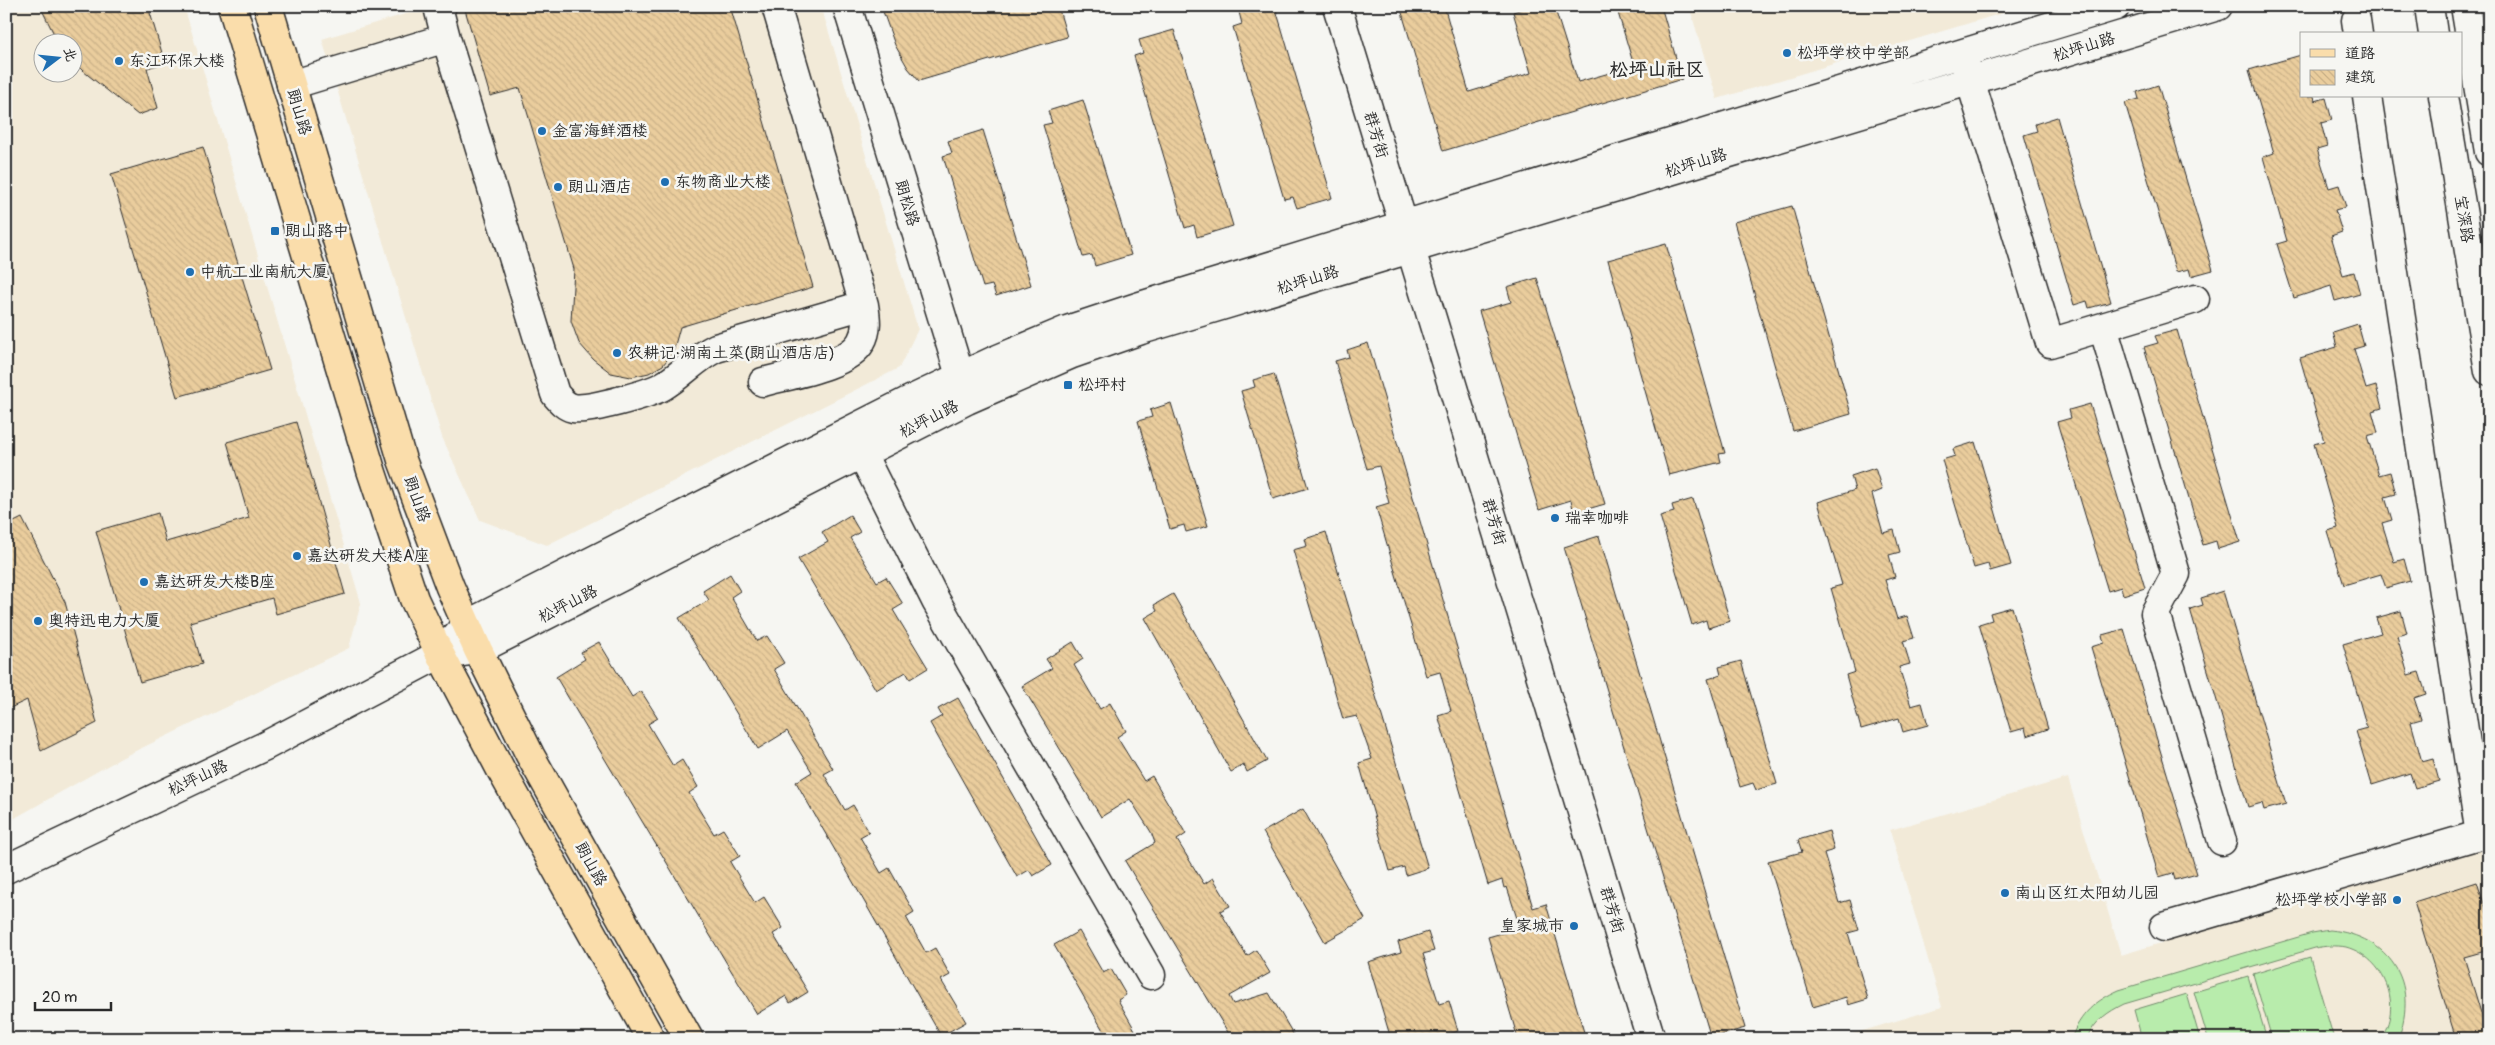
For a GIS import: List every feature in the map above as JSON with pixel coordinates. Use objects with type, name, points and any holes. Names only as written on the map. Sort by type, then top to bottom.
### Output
[{"type":"main road","name":"朗山路","points":[[232,6],[371,470],[414,598],[440,654],[500,770],[651,1039]]},
{"type":"main road","name":"朗山路","points":[[268,6],[402,460],[450,587],[466,625],[530,755],[689,1039]]},
{"type":"street","points":[[442,6],[439,11],[446,38],[555,394],[563,403],[584,409],[650,392],[661,387],[700,357],[716,348],[864,304]]},
{"type":"street","points":[[763,382],[838,360],[854,351],[865,333],[866,322],[864,304],[776,6]]},
{"type":"street","name":"朗松路","points":[[847,6],[964,388]]},
{"type":"street","name":"群芳街","points":[[1337,6],[1651,1039]]},
{"type":"street","name":"松坪山路","points":[[6,869],[265,746],[440,654],[466,625],[856,442],[964,388],[1072,354],[1407,237],[1962,52],[2116,6]]},
{"type":"street","name":"松坪山路","points":[[1407,237],[1970,81],[2218,6]]},
{"type":"street","points":[[2429,6],[2433,32]]},
{"type":"street","points":[[2465,6],[2489,152]]},
{"type":"street","points":[[291,85],[446,38]]},
{"type":"street","points":[[1962,52],[2050,343],[2195,299]]},
{"type":"street","points":[[2164,928],[2484,833],[2368,98]]},
{"type":"street","name":"宝深路","points":[[2444,98],[2489,371]]},
{"type":"street","points":[[2103,327],[2176,574],[2155,613],[2222,841]]},
{"type":"street","name":"松坪山路","points":[[440,654],[478,650],[856,442]]},
{"type":"street","points":[[856,442],[936,601],[1151,975]]},
{"type":"shaded area","points":[[6,6],[184,6],[361,603],[349,648],[123,757],[6,823]]},
{"type":"shaded area","points":[[415,6],[821,6],[918,329],[899,368],[547,545],[480,520],[442,437],[322,39],[412,12]]},
{"type":"shaded area","name":"松坪学校中学部","points":[[1689,6],[2026,6],[1717,99]]},
{"type":"shaded area","points":[[2068,778],[2121,955],[2489,845],[2489,1039],[1836,1039],[1942,1007],[1890,830]]},
{"type":"green space","points":[[2330,930],[2351,934],[2369,942],[2383,952],[2394,965],[2402,981],[2405,999],[2404,1018],[2398,1039],[2380,1039],[2387,1026],[2390,998],[2387,985],[2380,972],[2371,961],[2360,953],[2346,947],[2327,946],[2124,1004],[2102,1018],[2093,1027],[2087,1039],[2071,1039],[2079,1022],[2089,1009],[2119,990],[2312,933]]},
{"type":"green space","points":[[2310,957],[2334,1039],[2272,1039],[2253,974]]},
{"type":"green space","points":[[2248,976],[2267,1039],[2208,1039],[2194,992]]},
{"type":"green space","points":[[2187,994],[2200,1039],[2142,1039],[2134,1010]]},
{"type":"building","name":"东江环保大楼","points":[[40,6],[148,6],[165,63],[147,68],[158,108],[138,115],[82,70],[82,32],[53,32]]},
{"type":"building","name":"东物商业大楼","points":[[464,6],[730,6],[813,287],[680,327],[673,352],[663,365],[649,373],[631,377],[611,373],[593,359],[579,343],[571,321],[574,269],[520,88],[490,96]]},
{"type":"building","points":[[881,6],[1058,6],[1067,37],[919,81],[908,68],[895,45]]},
{"type":"building","points":[[1259,6],[1275,6],[1332,198],[1297,208],[1293,197],[1284,199],[1233,27],[1242,24],[1239,12]]},
{"type":"building","points":[[1400,6],[1444,6],[1469,92],[1531,73],[1513,12],[1531,6],[1554,6],[1578,82],[1634,66],[1616,6],[1661,6],[1682,79],[1443,151]]},
{"type":"building","points":[[1174,30],[1233,226],[1197,237],[1194,225],[1185,228],[1134,56],[1143,53],[1139,40]]},
{"type":"building","points":[[2300,55],[2300,98],[2314,98],[2315,101],[2326,98],[2332,120],[2321,123],[2327,146],[2317,149],[2329,188],[2339,185],[2346,207],[2335,210],[2342,232],[2331,236],[2343,275],[2354,272],[2360,294],[2335,301],[2331,286],[2294,298],[2277,244],[2287,241],[2263,157],[2274,153],[2249,70]]},
{"type":"building","points":[[2158,85],[2213,270],[2191,276],[2189,269],[2176,272],[2125,103],[2139,99],[2137,92]]},
{"type":"building","points":[[1083,100],[1131,255],[1095,266],[1092,255],[1083,257],[1043,125],[1052,123],[1048,111]]},
{"type":"building","points":[[2057,117],[2111,302],[2089,308],[2087,301],[2074,305],[2024,135],[2037,131],[2035,124]]},
{"type":"building","points":[[983,130],[1031,285],[996,296],[992,285],[983,287],[943,156],[952,153],[948,141]]},
{"type":"building","name":"中航工业南航大厦","points":[[203,147],[270,370],[177,397],[111,174]]},
{"type":"building","points":[[1792,206],[1851,414],[1793,431],[1734,222]]},
{"type":"building","points":[[1666,244],[1725,453],[1719,454],[1721,462],[1669,475],[1608,260]]},
{"type":"building","points":[[1537,278],[1605,504],[1574,513],[1571,500],[1539,510],[1479,311],[1511,302],[1507,287]]},
{"type":"building","points":[[2358,324],[2364,346],[2354,349],[2366,389],[2376,386],[2382,408],[2372,411],[2378,433],[2367,436],[2379,475],[2390,472],[2396,494],[2385,497],[2392,520],[2382,523],[2394,562],[2404,559],[2410,581],[2386,588],[2381,574],[2344,585],[2327,531],[2338,528],[2314,444],[2324,441],[2300,358],[2337,347],[2333,332]]},
{"type":"building","points":[[2177,330],[2240,542],[2218,549],[2216,541],[2203,545],[2144,347],[2158,343],[2155,336]]},
{"type":"building","points":[[1368,343],[1533,908],[1546,904],[1586,1039],[1518,1039],[1488,937],[1520,928],[1507,887],[1504,888],[1502,880],[1488,885],[1438,715],[1451,711],[1440,672],[1426,676],[1376,507],[1389,503],[1379,466],[1367,469],[1335,361],[1349,357],[1347,350]]},
{"type":"building","points":[[1274,374],[1308,488],[1273,499],[1241,391],[1255,387],[1253,380]]},
{"type":"building","points":[[1171,403],[1208,526],[1186,532],[1184,525],[1170,529],[1138,421],[1152,417],[1150,410]]},
{"type":"building","points":[[2090,404],[2145,588],[2123,595],[2121,587],[2108,591],[2057,422],[2071,418],[2069,410]]},
{"type":"building","points":[[296,422],[345,594],[276,614],[272,598],[190,622],[202,664],[140,682],[96,531],[158,513],[166,542],[249,518],[227,442]]},
{"type":"building","points":[[1975,442],[2011,565],[1990,571],[1988,564],[1974,568],[1942,460],[1955,456],[1953,449]]},
{"type":"building","points":[[1875,468],[1882,490],[1872,494],[1883,533],[1894,530],[1900,552],[1889,555],[1895,577],[1885,580],[1897,619],[1907,616],[1914,638],[1903,641],[1910,664],[1899,667],[1911,706],[1922,703],[1928,725],[1903,732],[1899,718],[1861,729],[1846,675],[1855,672],[1831,588],[1842,585],[1818,502],[1855,490],[1851,476]]},
{"type":"building","points":[[1693,499],[1730,621],[1708,628],[1706,620],[1692,625],[1660,516],[1674,512],[1672,505]]},
{"type":"building","points":[[850,515],[860,532],[850,538],[877,582],[886,577],[903,604],[893,610],[928,668],[910,679],[906,672],[876,690],[798,559],[828,542],[822,532]]},
{"type":"building","name":"奥特迅电力大厦","points":[[22,518],[65,602],[97,723],[41,751],[27,700],[6,710],[6,660],[14,656],[6,640],[6,526]]},
{"type":"building","points":[[1326,532],[1428,868],[1406,875],[1404,867],[1390,871],[1359,763],[1372,759],[1357,716],[1343,719],[1293,550],[1307,546],[1305,539]]},
{"type":"building","points":[[1599,536],[1745,1028],[1711,1038],[1564,547]]},
{"type":"building","points":[[730,574],[740,591],[731,597],[757,641],[767,636],[784,663],[774,669],[833,769],[824,774],[845,810],[853,805],[869,832],[860,837],[881,873],[889,868],[914,912],[906,917],[926,953],[935,948],[950,975],[941,980],[966,1022],[941,1036],[796,782],[812,772],[787,731],[758,749],[679,618],[709,600],[703,591]]},
{"type":"building","points":[[2223,591],[2286,804],[2264,810],[2262,803],[2248,807],[2190,609],[2203,605],[2201,598]]},
{"type":"building","points":[[1173,594],[1267,761],[1247,772],[1244,765],[1231,772],[1145,618],[1157,611],[1154,605]]},
{"type":"building","points":[[2012,607],[2048,729],[2027,736],[2025,728],[2011,732],[1979,624],[1992,620],[1990,613]]},
{"type":"building","points":[[2401,611],[2407,633],[2397,636],[2408,675],[2419,672],[2426,694],[2414,698],[2421,719],[2411,722],[2422,762],[2433,759],[2439,781],[2415,788],[2410,773],[2372,785],[2356,731],[2367,728],[2343,644],[2381,633],[2376,618]]},
{"type":"building","points":[[2124,629],[2197,874],[2175,880],[2173,873],[2159,877],[2091,647],[2104,643],[2102,635]]},
{"type":"building","points":[[599,642],[632,697],[641,691],[658,718],[648,724],[673,766],[682,760],[698,787],[689,793],[714,834],[723,829],[740,856],[730,862],[755,903],[764,897],[783,928],[773,934],[808,992],[790,1003],[786,996],[757,1014],[556,677],[585,659],[581,652]]},
{"type":"building","points":[[1073,642],[1083,659],[1074,665],[1100,709],[1110,703],[1126,731],[1117,737],[1144,781],[1152,776],[1186,834],[1177,840],[1204,884],[1213,878],[1230,906],[1220,911],[1247,956],[1256,950],[1270,973],[1229,996],[1233,1004],[1269,993],[1296,1039],[1232,1039],[1125,861],[1155,843],[1151,832],[1130,799],[1101,817],[1022,686],[1052,668],[1046,659]]},
{"type":"building","points":[[1741,661],[1777,784],[1756,790],[1753,783],[1740,787],[1708,679],[1721,675],[1719,667]]},
{"type":"building","points":[[958,698],[1052,865],[1033,876],[1029,870],[1017,877],[930,723],[942,716],[938,709]]},
{"type":"building","points":[[1303,809],[1365,919],[1325,942],[1263,832]]},
{"type":"building","points":[[1829,831],[1834,850],[1824,853],[1839,903],[1850,900],[1859,930],[1848,933],[1868,999],[1848,1005],[1846,997],[1813,1007],[1768,861],[1802,852],[1798,840]]},
{"type":"building","points":[[2477,882],[2489,919],[2489,950],[2464,957],[2489,1039],[2456,1039],[2414,902]]},
{"type":"building","points":[[1079,931],[1103,973],[1111,969],[1126,995],[1118,1000],[1140,1039],[1108,1039],[1054,945]]},
{"type":"building","points":[[1428,932],[1434,951],[1423,954],[1439,1004],[1449,1001],[1458,1031],[1448,1035],[1449,1039],[1391,1039],[1368,962],[1401,952],[1398,942]]},
{"type":"place","name":"松坪学校中学部","points":[[1787,53]]},
{"type":"place","name":"东江环保大楼","points":[[119,61]]},
{"type":"place","name":"金富海鲜酒楼","points":[[542,131]]},
{"type":"place","name":"东物商业大楼","points":[[665,182]]},
{"type":"place","name":"朗山酒店","points":[[558,187]]},
{"type":"place","name":"朗山路中","points":[[275,231]]},
{"type":"place","name":"中航工业南航大厦","points":[[190,272]]},
{"type":"place","name":"农耕记·湖南土菜(朗山酒店店)","points":[[617,353]]},
{"type":"place","name":"松坪村","points":[[1068,385]]},
{"type":"place","name":"瑞幸咖啡","points":[[1555,518]]},
{"type":"place","name":"嘉达研发大楼A座","points":[[297,556]]},
{"type":"place","name":"嘉达研发大楼B座","points":[[144,582]]},
{"type":"place","name":"奥特迅电力大厦","points":[[38,621]]},
{"type":"place","name":"南山区红太阳幼儿园","points":[[2005,893]]},
{"type":"place","name":"松坪学校小学部","points":[[2397,900]]},
{"type":"place","name":"皇家城市","points":[[1574,926]]},
{"type":"district","name":"松坪山社区","points":[[1657,70]]}]
